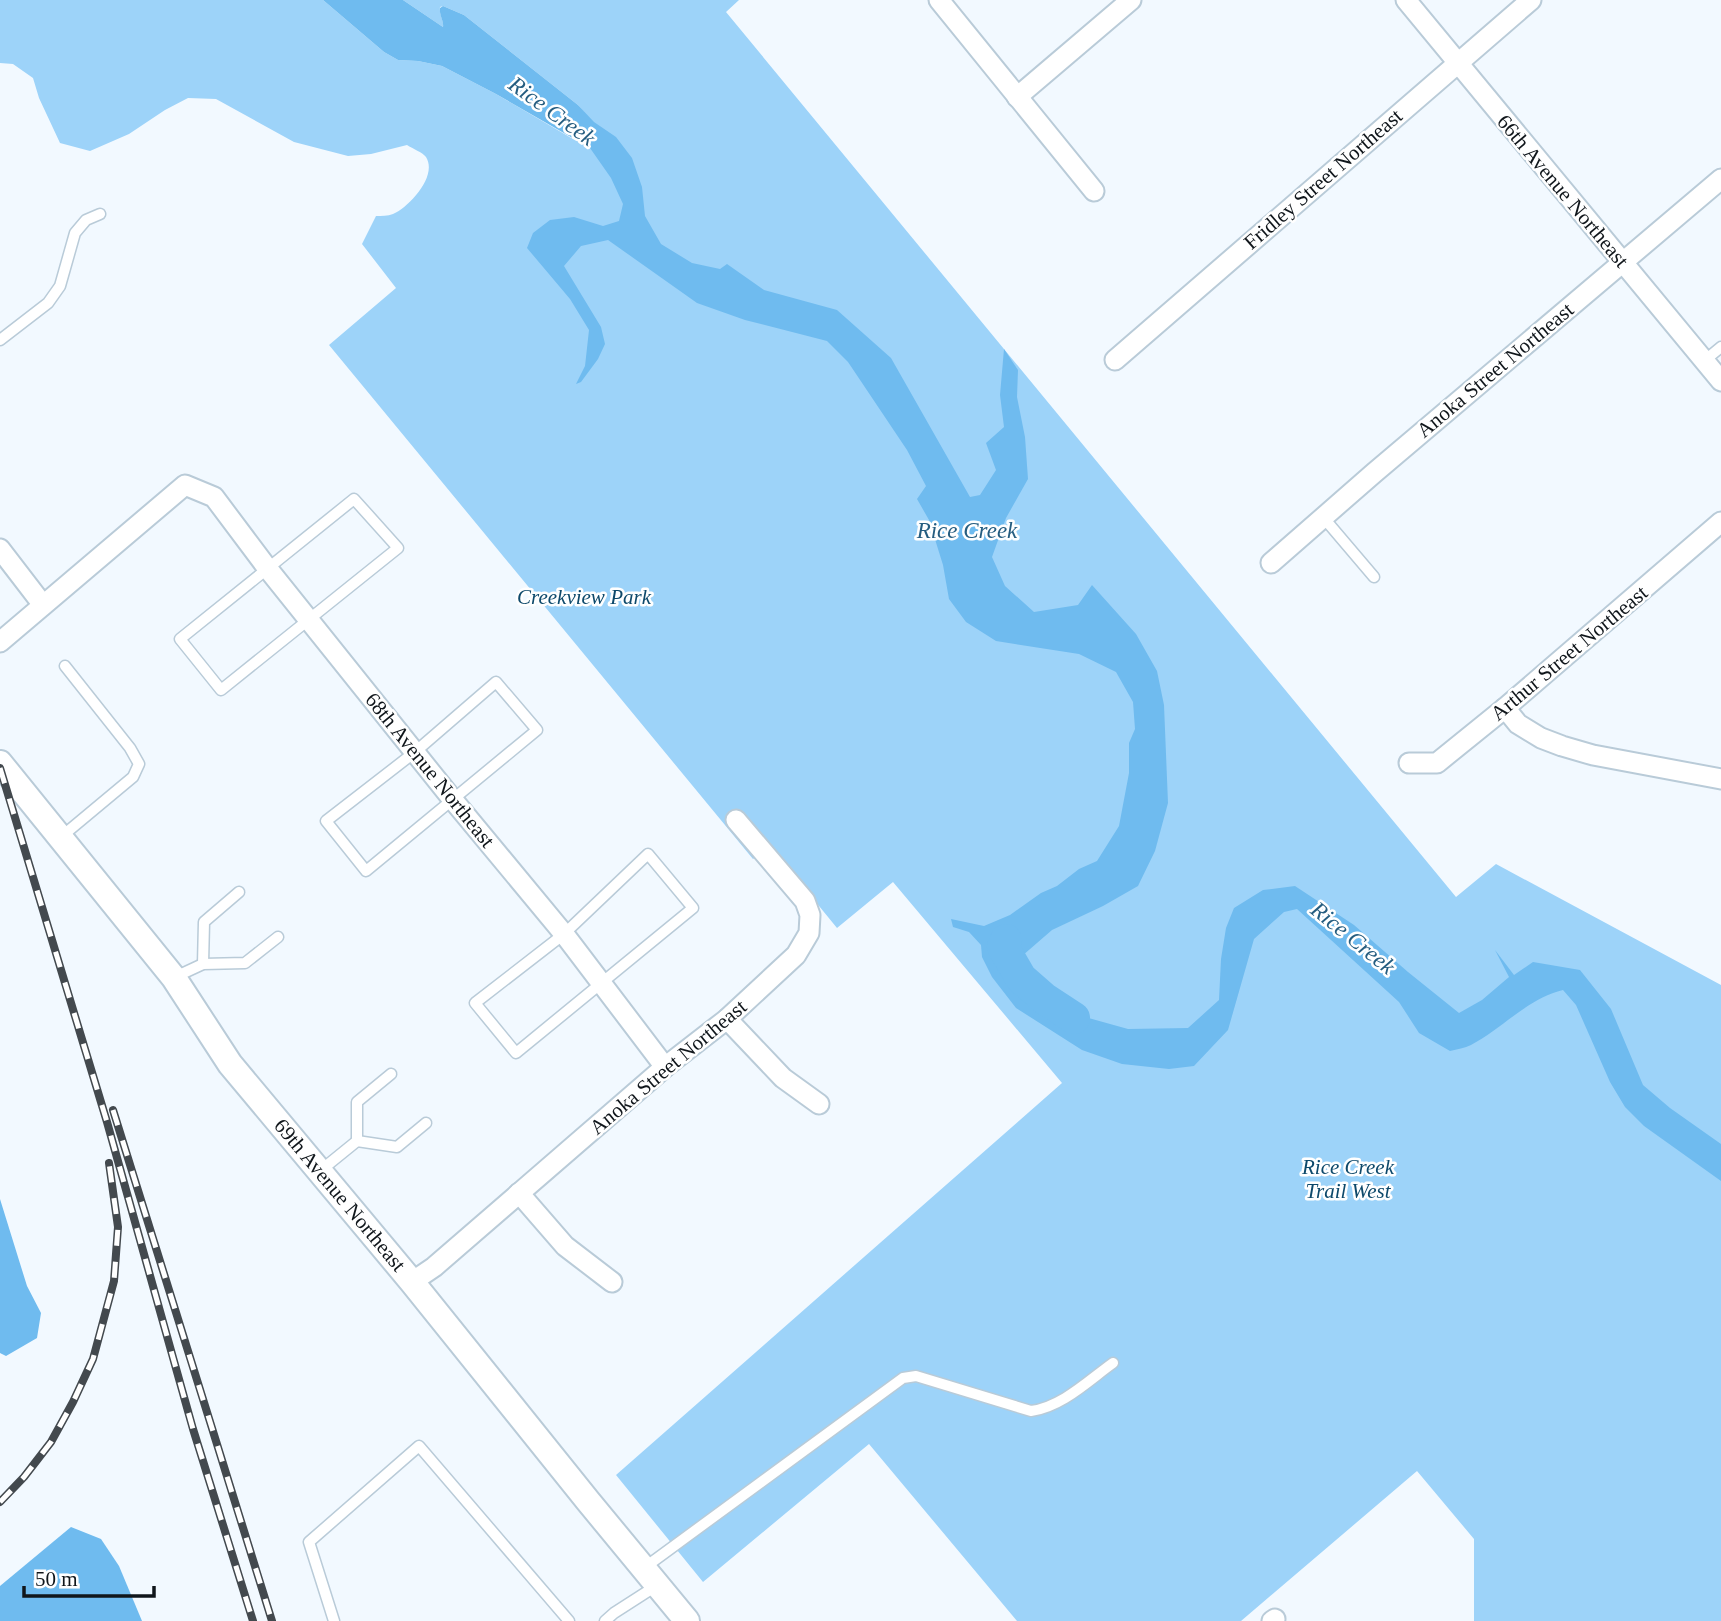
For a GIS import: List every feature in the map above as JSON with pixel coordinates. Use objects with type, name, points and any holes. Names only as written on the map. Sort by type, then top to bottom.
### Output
[{"type":"street","points":[[939,0],[1094,191]]},
{"type":"street","points":[[1017,97],[1131,0]]},
{"type":"street","name":"66th Avenue Northeast","points":[[1406,0],[1721,381]]},
{"type":"street","name":"Fridley Street Northeast","points":[[1115,360],[1531,0]]},
{"type":"street","name":"Anoka Street Northeast","points":[[1270,563],[1721,179]]},
{"type":"street","name":"68th Avenue Northeast","points":[[43,605],[186,485],[214,497],[268,569],[453,800],[564,934],[665,1067]]},
{"type":"street","name":"Arthur Street Northeast","points":[[1409,764],[1437,763],[1721,522]]},
{"type":"street","points":[[0,550],[43,605],[0,642]]},
{"type":"street","points":[[1505,708],[1518,724],[1541,738],[1562,746],[1593,755],[1721,779]]},
{"type":"street","name":"69th Avenue Northeast","points":[[0,764],[174,978],[230,1064],[412,1282],[687,1621]]},
{"type":"street","name":"Anoka Street Northeast","points":[[412,1282],[434,1267],[665,1067],[727,1019],[796,955],[809,933],[810,915],[805,901],[736,820]]},
{"type":"street","points":[[727,1019],[783,1078],[819,1104]]},
{"type":"street","points":[[519,1194],[565,1245],[612,1282]]},
{"type":"lane","points":[[0,340],[48,303],[60,286],[75,233],[86,220],[100,214]]},
{"type":"lane","points":[[1704,361],[1721,347]]},
{"type":"lane","points":[[354,499],[398,548],[221,690],[180,639],[268,569],[354,499]]},
{"type":"lane","points":[[1323,517],[1374,577]]},
{"type":"lane","points":[[61,838],[133,777],[139,764],[130,747],[65,666]]},
{"type":"lane","points":[[496,682],[537,730],[366,871],[326,821],[415,752],[496,682]]},
{"type":"lane","points":[[648,854],[693,908],[602,984],[516,1054],[475,1003],[564,934],[648,854]]},
{"type":"lane","points":[[203,964],[204,922],[239,892]]},
{"type":"lane","points":[[174,978],[203,964],[245,963],[278,937]]},
{"type":"lane","points":[[357,1142],[357,1102],[391,1074]]},
{"type":"lane","points":[[320,1171],[357,1142],[397,1146],[426,1123]]},
{"type":"lane","points":[[604,1621],[643,1593],[651,1577],[903,1378],[916,1376],[1031,1411],[1046,1409],[1113,1363]]},
{"type":"lane","points":[[334,1621],[309,1542],[418,1446],[569,1621]]},
{"type":"green space","name":"Rice Creek Trail West","points":[[0,0],[323,0],[384,52],[398,60],[442,66],[573,139],[584,112],[578,105],[464,15],[440,7],[443,27],[403,0],[739,0],[726,12],[1456,897],[1496,864],[1721,985],[1721,1621],[1474,1621],[1474,1539],[1417,1471],[1241,1621],[1017,1621],[869,1444],[703,1582],[616,1475],[1062,1083],[893,882],[837,928],[770,846],[753,859],[329,345],[396,288],[362,244],[376,216],[391,215],[400,210],[420,190],[428,173],[426,157],[407,145],[371,154],[348,156],[294,142],[216,99],[188,98],[129,134],[90,151],[60,143],[39,98],[33,78],[13,64],[0,63]]},
{"type":"water","name":"Rice Creek","points":[[323,0],[403,0],[443,27],[440,8],[443,6],[464,15],[616,137],[632,158],[642,187],[645,216],[661,244],[692,263],[720,269],[727,264],[764,290],[837,310],[891,358],[970,497],[980,495],[996,470],[986,443],[1004,427],[1000,395],[1004,349],[1018,370],[1017,397],[1025,437],[1028,479],[1006,518],[992,557],[1005,586],[1034,612],[1078,605],[1092,585],[1136,634],[1157,671],[1164,705],[1168,803],[1155,851],[1138,886],[1052,930],[1022,956],[1021,978],[1045,999],[1085,1017],[1128,1029],[1188,1028],[1219,1000],[1226,928],[1234,908],[1263,890],[1295,886],[1354,925],[1459,1013],[1482,1000],[1509,977],[1495,950],[1514,975],[1533,962],[1580,970],[1611,1009],[1643,1085],[1721,1144],[1721,1181],[1644,1126],[1625,1107],[1610,1082],[1576,1005],[1563,990],[1538,1000],[1471,1045],[1450,1051],[1419,1033],[1399,1002],[1297,909],[1284,912],[1254,939],[1228,1030],[1194,1066],[1169,1069],[1122,1064],[1082,1050],[1016,1008],[992,977],[982,957],[981,945],[969,932],[953,927],[951,919],[984,926],[1010,915],[1079,869],[1097,861],[1119,826],[1129,773],[1129,743],[1135,729],[1133,702],[1116,672],[1079,654],[996,641],[966,622],[949,599],[943,565],[929,520],[917,499],[926,486],[907,450],[848,362],[827,341],[745,320],[697,303],[608,240],[581,246],[564,266],[601,327],[605,344],[598,359],[581,382],[576,384],[585,366],[589,330],[570,299],[527,248],[533,233],[550,220],[574,217],[603,226],[619,221],[623,204],[611,178],[590,148],[442,66],[398,60],[384,52]]},
{"type":"water","points":[[0,1199],[27,1286],[41,1313],[37,1338],[6,1356],[0,1353]]},
{"type":"water","points":[[71,1527],[101,1539],[119,1566],[142,1621],[0,1621],[0,1586]]},
{"type":"waterway","name":"Rice Creek","points":[[1006,940],[1003,947],[1021,978],[1045,999],[1074,1018]]},
{"type":"railway","points":[[0,768],[107,1122],[193,1429],[253,1621]]},
{"type":"railway","points":[[113,1110],[272,1621]]},
{"type":"railway","points":[[0,1502],[51,1442],[93,1359],[114,1281],[118,1227],[109,1163]]},
{"type":"park label","name":"Creekview Park","points":[[584,597]]}]
